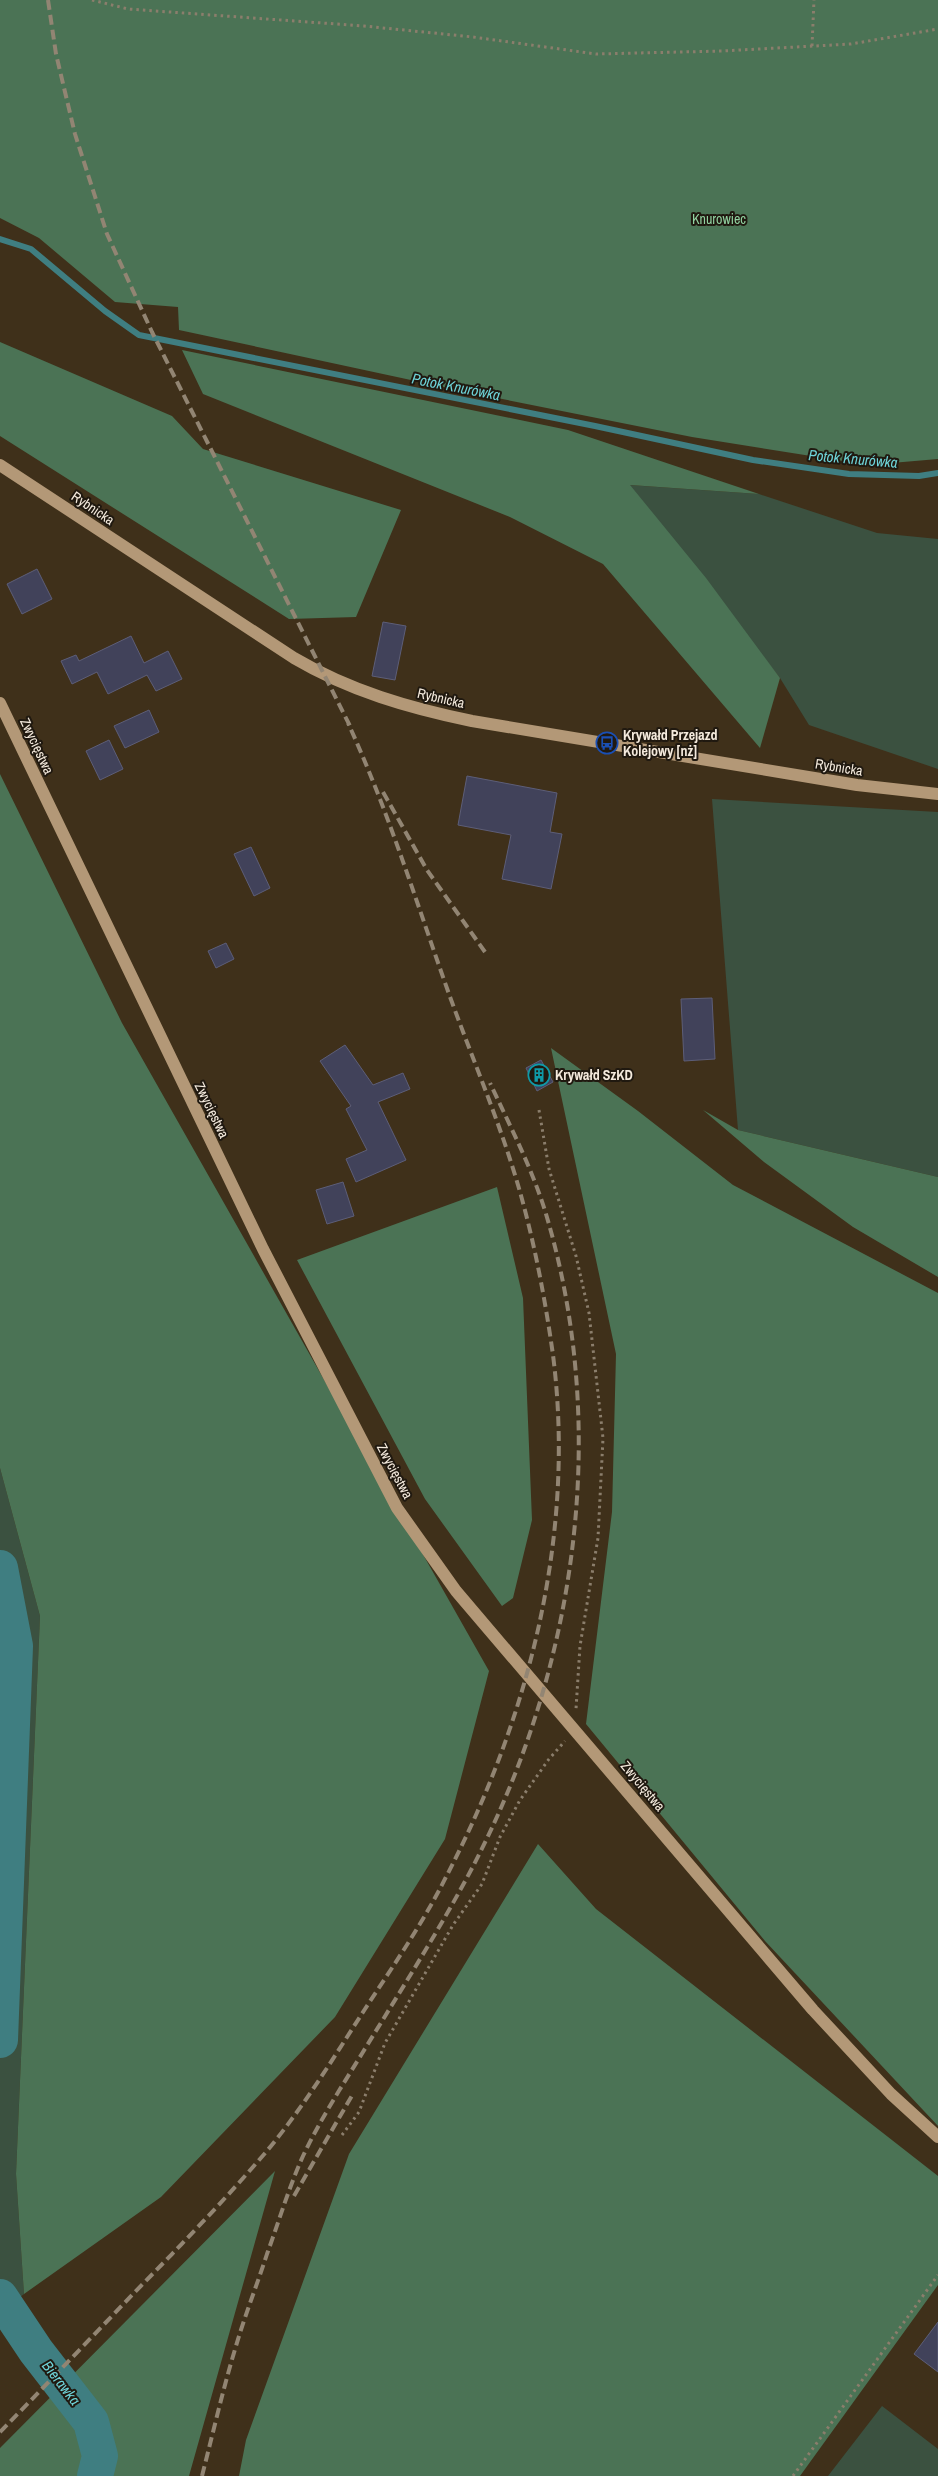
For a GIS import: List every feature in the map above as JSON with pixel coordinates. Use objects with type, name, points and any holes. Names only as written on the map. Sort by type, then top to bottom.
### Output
[{"type":"main road","name":"Rybnicka","points":[[0,465],[298,661],[324,675],[379,698],[420,710],[490,724],[842,782],[938,794]]},
{"type":"main road","name":"Zwycięstwa","points":[[0,703],[259,1240],[397,1508],[456,1591],[813,2010],[891,2094],[938,2137]]},
{"type":"path","points":[[92,0],[128,9],[463,36],[596,54],[851,44],[938,29]]},
{"type":"path","points":[[118,6],[119,0]]},
{"type":"path","points":[[812,46],[814,0]]},
{"type":"path","points":[[342,2134],[359,2112],[385,2043],[453,1926],[482,1884],[500,1837],[520,1800],[548,1759],[575,1730],[580,1646],[598,1538],[603,1438],[589,1313],[576,1256],[550,1169],[539,1110]]},
{"type":"path","points":[[793,2476],[938,2275]]},
{"type":"green space","name":"Knurowiec","points":[[0,0],[938,0],[938,459],[868,465],[692,437],[462,391],[179,330],[178,307],[115,302],[39,238],[0,218]]},
{"type":"green space","points":[[0,342],[172,416],[203,449],[401,510],[356,617],[289,619],[0,436]]},
{"type":"green space","points":[[182,350],[568,430],[759,494],[630,485],[706,578],[780,678],[760,748],[603,564],[510,517],[203,394]]},
{"type":"green space","points":[[629,485],[759,494],[877,533],[938,539],[938,769],[809,725],[780,678]]},
{"type":"green space","points":[[0,774],[122,1023],[489,1671],[445,1839],[335,2017],[161,2197],[24,2294],[16,2174],[40,1616],[0,1468]]},
{"type":"green space","points":[[712,799],[938,812],[938,1177],[738,1130]]},
{"type":"green space","points":[[551,1048],[638,1111],[733,1185],[938,1293],[938,2126],[765,1941],[586,1724],[612,1512],[616,1354]]},
{"type":"green space","points":[[703,1110],[738,1130],[938,1177],[938,1277],[853,1227],[764,1162]]},
{"type":"green space","points":[[497,1187],[523,1298],[532,1520],[513,1598],[502,1606],[425,1499],[297,1260]]},
{"type":"green space","points":[[0,1468],[40,1616],[16,2174],[24,2294],[0,2312]]},
{"type":"green space","points":[[538,1844],[596,1909],[938,2176],[938,2285],[800,2476],[239,2476],[246,2440],[349,2154]]},
{"type":"green space","points":[[275,2171],[189,2476],[0,2476],[0,2448]]},
{"type":"green space","points":[[882,2406],[938,2449],[938,2476],[828,2476]]},
{"type":"building","points":[[37,569],[52,599],[22,614],[7,584]]},
{"type":"building","points":[[383,622],[406,626],[395,680],[372,676]]},
{"type":"building","points":[[131,636],[144,663],[168,651],[182,679],[156,691],[147,675],[108,694],[97,672],[72,684],[61,661],[76,655],[79,661]]},
{"type":"building","points":[[149,710],[159,732],[125,748],[114,726]]},
{"type":"building","points":[[109,740],[123,769],[100,780],[86,751]]},
{"type":"building","points":[[467,776],[557,793],[550,832],[562,834],[551,889],[502,879],[511,835],[458,825]]},
{"type":"building","points":[[251,847],[270,888],[254,896],[234,854]]},
{"type":"building","points":[[226,943],[234,959],[216,968],[208,951]]},
{"type":"building","points":[[712,998],[715,1059],[684,1061],[681,999]]},
{"type":"building","points":[[345,1045],[373,1085],[403,1073],[410,1089],[378,1102],[406,1160],[356,1182],[346,1159],[367,1150],[346,1109],[351,1106],[320,1061]]},
{"type":"building","name":"Krywałd SzKD","points":[[541,1060],[553,1082],[537,1091],[526,1068]]},
{"type":"building","points":[[343,1182],[354,1216],[327,1224],[316,1190]]},
{"type":"building","points":[[938,2322],[938,2372],[914,2354]]},
{"type":"waterway","name":"Potok Knurówka","points":[[0,239],[31,249],[105,311],[139,335],[595,426],[753,460],[849,474],[919,476],[938,473]]},
{"type":"waterway","name":"Bierawka","points":[[0,1568],[15,1646],[0,2040]]},
{"type":"waterway","name":"Bierawka","points":[[0,2297],[36,2351],[91,2422],[100,2456],[95,2476]]},
{"type":"railway","points":[[48,0],[56,54],[75,134],[107,234],[152,332],[351,728]]},
{"type":"railway","points":[[0,2432],[234,2188],[280,2135],[318,2082],[428,1911],[446,1877],[475,1816],[501,1754],[522,1689],[539,1624],[551,1557],[558,1490],[558,1423],[553,1355],[534,1248],[518,1185],[502,1137],[389,823],[348,723]]},
{"type":"railway","points":[[383,792],[427,870],[485,952]]},
{"type":"railway","points":[[202,2476],[222,2395],[240,2334],[298,2168],[339,2090],[431,1941],[470,1872],[506,1795],[536,1715],[558,1633],[572,1550],[578,1465],[576,1381],[566,1297],[546,1214],[540,1197],[513,1131],[490,1083]]},
{"type":"railway","points":[[294,2196],[354,2092]]},
{"type":"place","name":"Krywałd Przejazd Kolejowy [nż]","points":[[607,743]]},
{"type":"place","name":"Krywałd SzKD","points":[[539,1075]]}]
